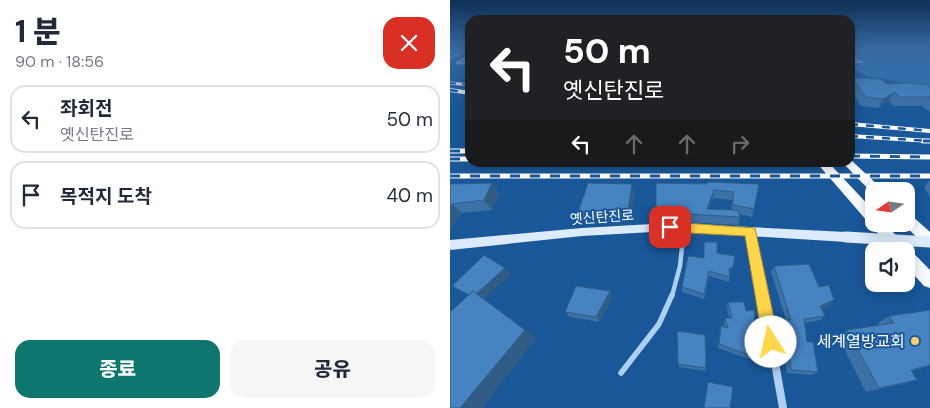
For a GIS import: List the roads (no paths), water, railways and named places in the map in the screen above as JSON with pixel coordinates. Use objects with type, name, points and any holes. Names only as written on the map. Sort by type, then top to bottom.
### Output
[{"type":"main road","points":[[826,167],[865,210]]},
{"type":"main road","points":[[852,167],[868,182]]},
{"type":"main road","points":[[915,228],[930,242]]},
{"type":"main road","points":[[884,232],[894,242]]},
{"type":"main road","points":[[915,265],[930,281]]},
{"type":"street","name":"옛신탄진로","points":[[450,245],[582,232],[684,228],[930,242]]},
{"type":"street","points":[[751,231],[783,408]]},
{"type":"lane","points":[[621,373],[658,325],[672,297],[681,261],[684,228]]},
{"type":"railway","points":[[450,83],[465,84]]},
{"type":"railway","points":[[450,90],[465,92]]},
{"type":"railway","points":[[855,124],[930,131]]},
{"type":"railway","points":[[855,136],[930,141],[923,141]]},
{"type":"railway","points":[[450,151],[465,151]]},
{"type":"railway","points":[[855,156],[930,157]]},
{"type":"railway","points":[[450,159],[465,159]]},
{"type":"railway","points":[[450,176],[930,176]]},
{"type":"place","name":"세계열방교회","points":[[915,341]]}]
